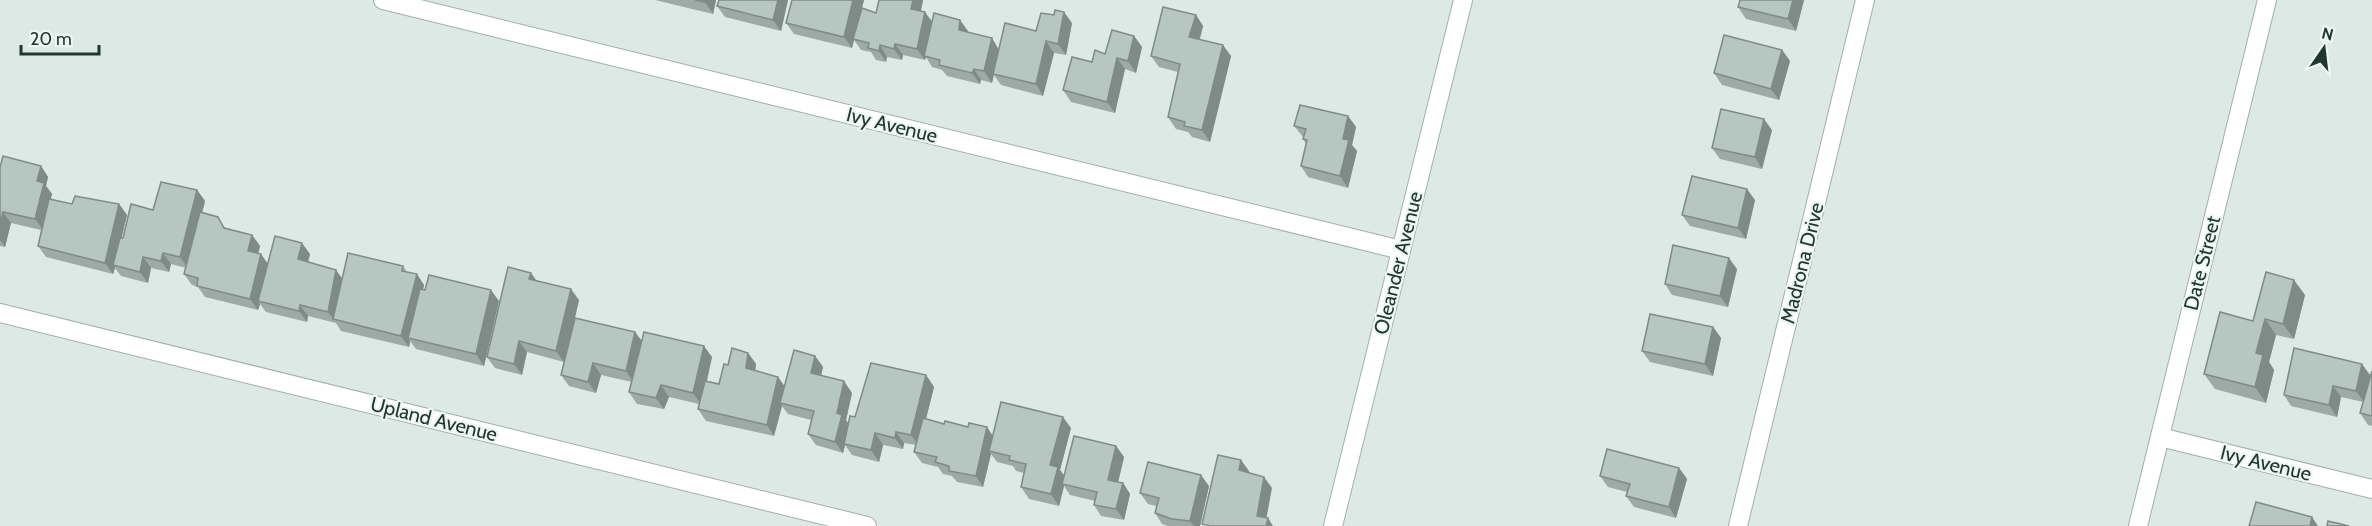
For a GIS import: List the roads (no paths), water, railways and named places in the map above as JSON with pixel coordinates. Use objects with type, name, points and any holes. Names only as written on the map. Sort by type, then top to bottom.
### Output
[{"type":"street","name":"Ivy Avenue","points":[[383,0],[1401,250]]},
{"type":"street","name":"Oleander Avenue","points":[[1333,526],[1463,0]]},
{"type":"street","name":"Madrona Drive","points":[[1738,526],[1865,0]]},
{"type":"street","name":"Date Street","points":[[2138,526],[2267,0]]},
{"type":"street","name":"Upland Avenue","points":[[0,313],[867,526]]},
{"type":"street","name":"Ivy Avenue","points":[[2160,437],[2372,489]]}]
